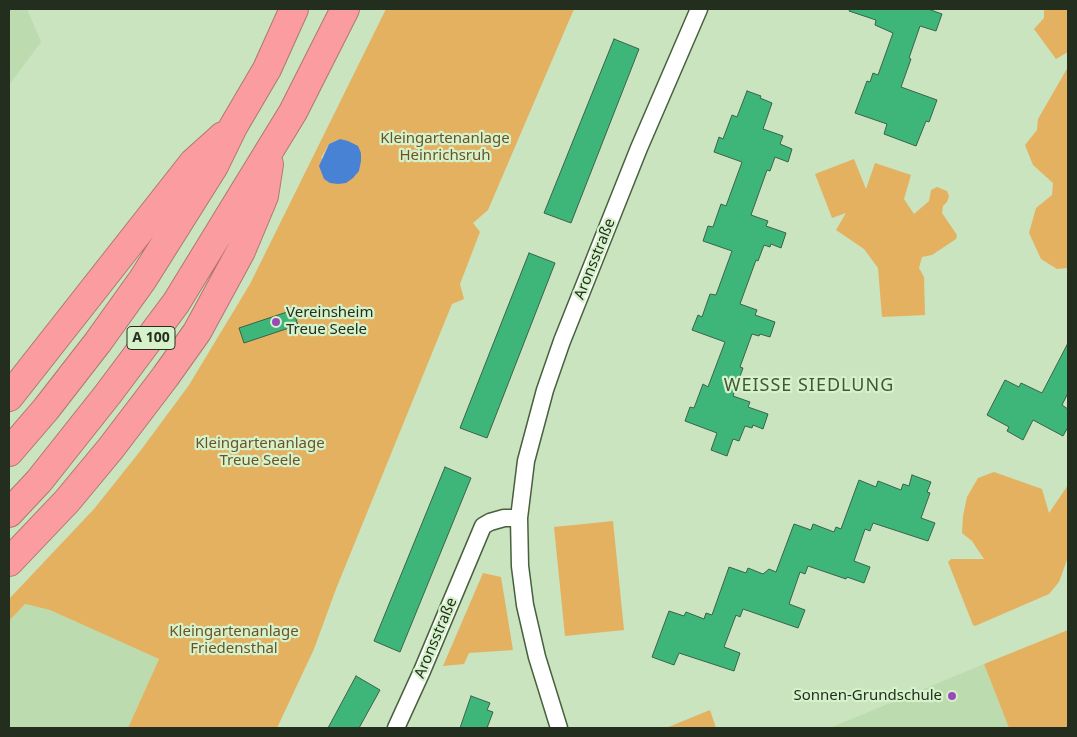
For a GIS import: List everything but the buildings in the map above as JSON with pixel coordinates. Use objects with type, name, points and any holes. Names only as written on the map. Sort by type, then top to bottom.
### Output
[{"type":"highway","name":"A 100","points":[[9,452],[86,357],[143,279],[214,166],[233,127],[267,69],[294,9]]},
{"type":"highway","name":"A 100","points":[[9,513],[40,481],[176,303],[272,148],[345,9]]},
{"type":"highway","points":[[9,397],[193,162],[233,127]]},
{"type":"highway","points":[[9,562],[67,501],[111,448],[197,332],[241,251],[264,196],[272,148]]},
{"type":"street","name":"Aronsstraße","points":[[559,728],[537,657],[525,605],[520,566],[519,518],[528,449],[545,390],[562,341],[639,148],[700,9]]},
{"type":"street","name":"Aronsstraße","points":[[396,728],[483,526],[504,518],[519,518]]},
{"type":"shaded area","points":[[9,9],[27,9],[41,42],[9,85]]},
{"type":"shaded area","points":[[24,604],[50,610],[159,659],[128,728],[9,728],[9,621]]},
{"type":"shaded area","name":"Sonnen-Grundschule","points":[[984,664],[1009,728],[830,728]]},
{"type":"green space","points":[[386,9],[574,9],[488,210],[473,223],[480,232],[460,284],[464,299],[452,304],[336,589],[314,649],[277,728],[128,728],[159,659],[50,610],[25,604],[9,621],[9,599],[94,509],[141,450],[189,385],[250,284]],"holes":[[[340,139],[361,153],[359,171],[321,158],[329,144]]]},
{"type":"green space","points":[[1044,9],[1068,9],[1068,52],[1056,59],[1034,29],[1044,18]]},
{"type":"green space","points":[[1068,67],[1068,268],[1057,269],[1041,259],[1029,233],[1036,208],[1052,195],[1053,183],[1033,165],[1025,145],[1037,130],[1038,119]]},
{"type":"green space","points":[[854,159],[866,189],[875,163],[911,175],[904,199],[914,214],[929,201],[931,190],[937,187],[947,191],[949,196],[943,206],[942,213],[957,235],[956,239],[932,255],[922,257],[919,268],[924,277],[925,315],[882,317],[878,268],[864,249],[836,230],[846,213],[832,218],[815,174]]},
{"type":"green space","points":[[994,472],[1042,489],[1049,513],[1068,485],[1068,557],[1059,582],[1049,594],[975,626],[948,562],[951,559],[984,559],[972,541],[962,533],[963,516],[967,497],[978,478]]},
{"type":"green space","points":[[613,521],[624,630],[565,636],[554,527]]},
{"type":"green space","points":[[483,573],[501,577],[513,650],[469,653],[464,664],[443,666]]},
{"type":"green space","points":[[1068,630],[1068,728],[1009,728],[984,664]]},
{"type":"green space","points":[[710,710],[716,728],[666,728]]},
{"type":"water","points":[[340,139],[358,146],[361,153],[359,171],[346,183],[330,183],[324,179],[319,166],[329,144]]},
{"type":"place","name":"Vereinsheim Treue Seele","points":[[276,322]]},
{"type":"place","name":"Sonnen-Grundschule","points":[[952,696]]},
{"type":"district","name":"WEISSE SIEDLUNG","points":[[809,386]]},
{"type":"park label","name":"Kleingartenanlage Heinrichsruh","points":[[445,148]]},
{"type":"park label","name":"Kleingartenanlage Treue Seele","points":[[260,452]]},
{"type":"park label","name":"Kleingartenanlage Friedensthal","points":[[234,640]]}]
